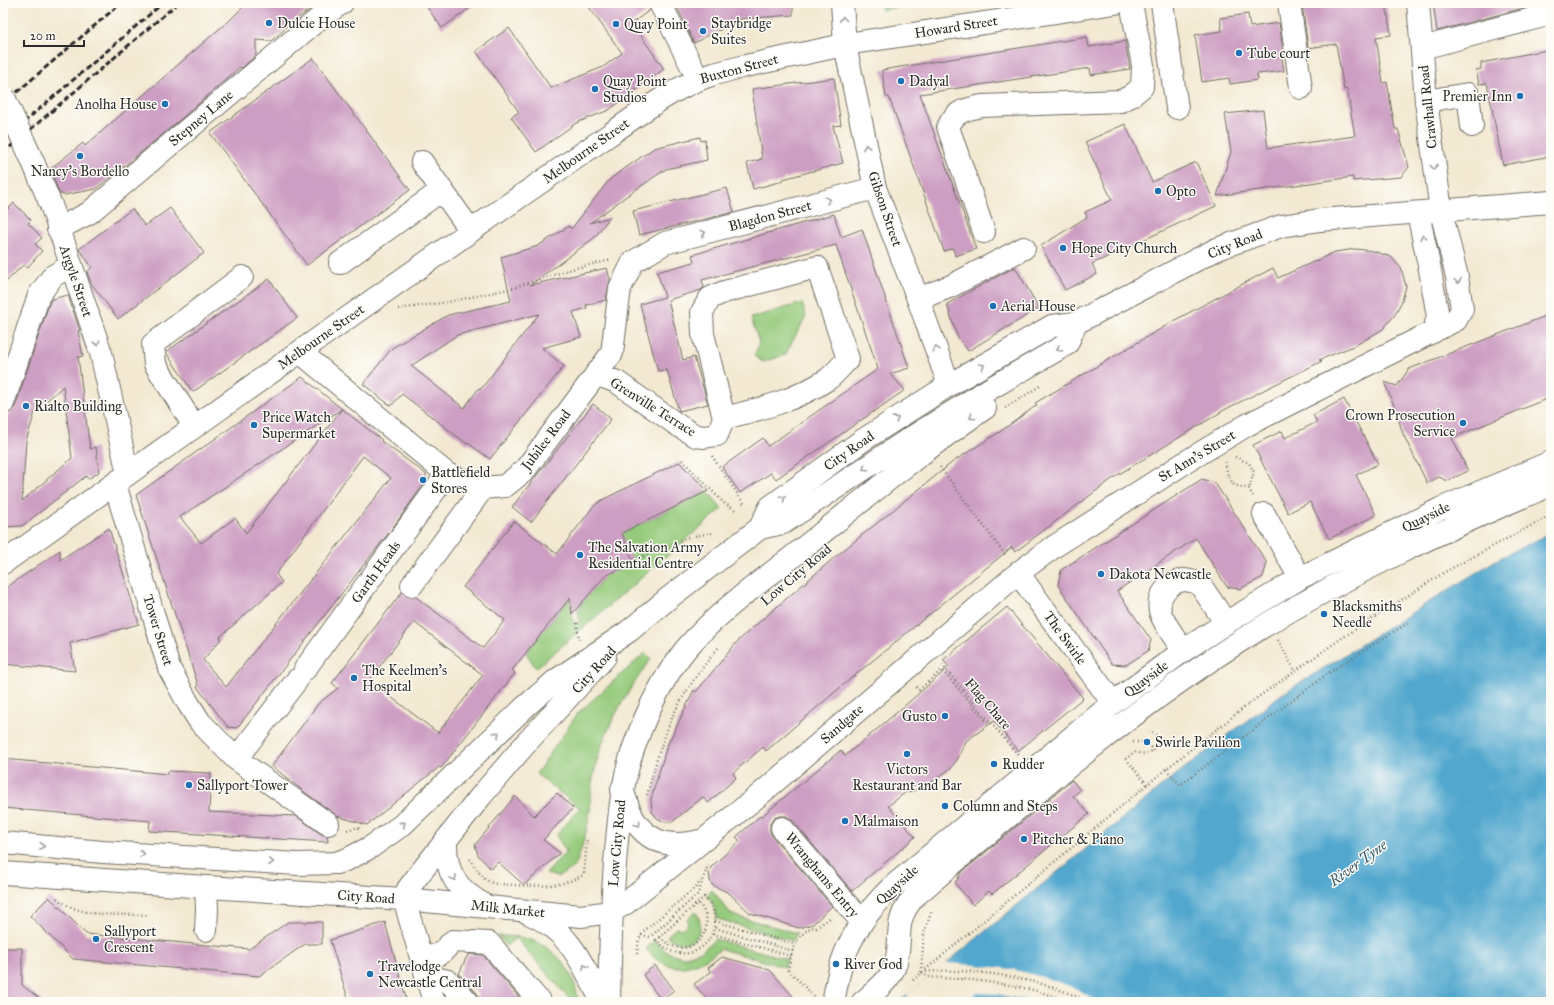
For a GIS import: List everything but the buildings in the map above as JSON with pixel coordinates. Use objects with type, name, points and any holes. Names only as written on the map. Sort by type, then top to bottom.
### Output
[{"type":"street","name":"Stepney Lane","points":[[58,230],[89,213],[322,16],[342,3]]},
{"type":"street","points":[[660,3],[698,79]]},
{"type":"street","name":"Gibson Street","points":[[842,3],[845,44],[875,188],[918,299],[948,385]]},
{"type":"street","name":"Howard Street","points":[[845,44],[1115,3]]},
{"type":"street","points":[[984,232],[948,127],[952,118],[964,110],[982,106],[1121,101],[1131,96],[1142,87],[1143,65],[1131,3]]},
{"type":"street","points":[[1162,3],[1177,108]]},
{"type":"street","points":[[1290,3],[1301,88]]},
{"type":"street","name":"Crawhall Road","points":[[1418,3],[1426,101],[1440,211]]},
{"type":"street","points":[[1422,48],[1539,12]]},
{"type":"street","name":"Buxton Street","points":[[640,113],[676,90],[698,79],[741,67],[845,44]]},
{"type":"street","points":[[1426,101],[1468,94],[1472,126]]},
{"type":"street","name":"Argyle Street","points":[[3,95],[51,205],[70,266],[101,353],[121,479]]},
{"type":"street","name":"Melbourne Street","points":[[3,563],[194,426],[640,113]]},
{"type":"street","points":[[422,162],[472,231]]},
{"type":"street","name":"Blagdon Street","points":[[633,262],[665,243],[875,188]]},
{"type":"street","points":[[340,263],[442,190]]},
{"type":"street","name":"City Road","points":[[760,528],[770,507],[863,440],[948,385],[1052,326],[1076,323],[1217,249],[1281,226],[1320,220],[1551,202]]},
{"type":"street","name":"St Ann's Street","points":[[978,606],[1018,573],[1055,546],[1209,448],[1274,410],[1456,320],[1462,309],[1457,277],[1440,211]]},
{"type":"street","points":[[1418,213],[1438,317],[1433,332]]},
{"type":"street","points":[[918,299],[950,286],[1024,248]]},
{"type":"street","name":"Jubilee Road","points":[[300,352],[447,474],[483,488],[505,486],[524,471],[612,353],[620,288],[633,262]]},
{"type":"street","points":[[3,403],[39,295],[53,276],[70,266]]},
{"type":"street","points":[[817,267],[848,359],[829,378],[798,396],[760,410],[724,418],[702,325],[702,312],[710,298],[724,292],[817,267]]},
{"type":"street","points":[[194,426],[155,364],[153,344],[242,277]]},
{"type":"street","points":[[1031,365],[1067,344],[1076,323]]},
{"type":"street","name":"City Road","points":[[3,842],[103,852],[297,864],[336,863],[348,859],[372,847],[402,825],[533,700],[555,681],[629,631],[670,597],[760,528],[783,523],[909,439],[1031,365]]},
{"type":"street","name":"Low City Road","points":[[611,912],[622,789],[633,748],[649,709],[663,682],[684,652],[714,620],[872,492],[955,429],[1026,380],[1031,365]]},
{"type":"street","name":"Grenville Terrace","points":[[596,374],[616,382],[679,426],[696,436],[704,438],[717,435],[724,418]]},
{"type":"street","points":[[948,385],[968,389],[991,388]]},
{"type":"street","name":"City Road","points":[[909,439],[948,385]]},
{"type":"street","name":"Low City Road","points":[[872,492],[909,439]]},
{"type":"street","name":"Quayside","points":[[863,1002],[883,984],[893,970],[898,954],[901,919],[908,904],[915,896],[1069,765],[1120,712],[1184,651],[1226,623],[1300,578],[1440,509],[1551,462]]},
{"type":"street","name":"Garth Heads","points":[[236,759],[301,674],[447,474]]},
{"type":"street","name":"Tower Street","points":[[121,479],[169,668],[178,688],[200,722],[236,759],[328,824]]},
{"type":"street","name":"Quayside","points":[[824,999],[862,922],[870,910],[892,887],[1032,771],[1120,712],[1314,596],[1462,522],[1551,485]]},
{"type":"street","points":[[412,585],[483,488]]},
{"type":"street","points":[[1264,514],[1300,578]]},
{"type":"street","name":"The Swirle","points":[[1018,573],[1120,712]]},
{"type":"street","points":[[1184,651],[1160,612],[1160,602],[1167,587],[1185,580],[1199,583],[1226,623]]},
{"type":"street","name":"Sandgate","points":[[611,912],[626,903],[757,797],[978,606]]},
{"type":"street","name":"City Road","points":[[3,872],[206,887],[404,899],[408,889],[446,840],[528,741],[629,631]]},
{"type":"street","name":"Sandgate","points":[[622,789],[636,821],[647,834],[662,842],[670,844],[688,844],[704,840]]},
{"type":"street","name":"Wranghams Entry","points":[[782,828],[862,922]]},
{"type":"street","points":[[446,840],[447,862],[455,880],[468,896],[487,907]]},
{"type":"street","points":[[3,857],[32,874]]},
{"type":"street","points":[[206,887],[206,930]]},
{"type":"street","points":[[404,899],[434,1002]]},
{"type":"street","name":"Milk Market","points":[[404,899],[581,916],[611,912]]},
{"type":"street","points":[[523,911],[543,920],[572,946],[581,960],[602,1002]]},
{"type":"street","points":[[609,1002],[611,912]]},
{"type":"street","points":[[424,967],[453,941],[489,943],[540,1002]]},
{"type":"street","points":[[424,967],[448,981],[468,1002]]},
{"type":"path","points":[[396,309],[448,302],[508,289],[572,269],[613,260],[633,262]]},
{"type":"path","points":[[1005,409],[1042,385]]},
{"type":"path","points":[[713,458],[745,505]]},
{"type":"path","points":[[682,460],[724,503],[737,511]]},
{"type":"path","points":[[1249,463],[1254,472],[1249,489]]},
{"type":"path","points":[[940,466],[1018,573]]},
{"type":"path","points":[[1228,476],[1234,485],[1249,489],[1264,514]]},
{"type":"path","points":[[921,972],[1147,784],[1254,700],[1346,636],[1446,572],[1551,516]]},
{"type":"path","points":[[632,561],[689,537],[712,533]]},
{"type":"path","points":[[577,622],[579,640]]},
{"type":"path","points":[[1166,769],[1180,785],[1330,672],[1408,623]]},
{"type":"path","name":"Low City Road","points":[[646,801],[667,729],[679,703],[699,671],[722,642]]},
{"type":"path","name":"Flag Chare","points":[[928,650],[1032,771]]},
{"type":"path","points":[[903,671],[919,690],[942,670],[989,724]]},
{"type":"path","points":[[1120,712],[1140,736],[1150,731],[1155,734],[1158,739],[1158,743],[1153,750],[1144,753],[1134,752],[1126,759],[1147,784]]},
{"type":"path","points":[[1131,742],[1147,742],[1153,750]]},
{"type":"path","points":[[470,859],[482,876],[490,882],[500,884],[543,886],[566,884],[584,873],[587,840]]},
{"type":"path","points":[[637,954],[641,935],[651,924],[696,887],[702,879]]},
{"type":"path","points":[[641,935],[650,937],[698,894]]},
{"type":"path","points":[[55,896],[63,903],[92,914],[150,915]]},
{"type":"path","points":[[704,897],[710,902],[715,928],[708,942],[690,953],[675,953],[664,947],[656,940],[660,937],[698,903],[704,897]]},
{"type":"path","points":[[660,937],[667,944],[675,948],[692,946],[698,941],[705,931],[707,920],[705,912],[698,903]]},
{"type":"path","points":[[824,999],[788,970],[791,956],[794,944],[801,935],[811,927],[816,928],[847,904]]},
{"type":"path","points":[[921,972],[924,932],[932,909],[936,904]]},
{"type":"path","points":[[675,915],[679,920]]},
{"type":"path","points":[[715,922],[794,944]]},
{"type":"path","points":[[715,928],[793,951]]},
{"type":"path","points":[[713,934],[791,956]]},
{"type":"path","points":[[921,972],[936,971],[973,973],[1011,977],[1056,989],[1088,1002]]},
{"type":"path","points":[[921,972],[928,977],[999,983],[1038,991],[1069,1002]]},
{"type":"green space","points":[[879,3],[923,3],[882,10]]},
{"type":"green space","points":[[802,303],[806,317],[785,355],[763,362],[754,356],[759,343],[751,318]]},
{"type":"green space","points":[[708,491],[722,509],[536,668],[526,653],[581,584],[572,612],[574,623],[580,622],[578,612],[581,604],[606,575],[622,533]]},
{"type":"green space","points":[[645,653],[651,659],[624,699],[609,728],[598,758],[592,783],[590,811],[582,846],[575,867],[558,877],[546,874],[566,851],[556,835],[580,808],[536,774],[578,713]]},
{"type":"green space","points":[[712,890],[732,915],[797,933],[793,941],[718,919],[712,901],[706,896]]},
{"type":"green space","points":[[696,912],[700,920],[700,928],[694,939],[682,943],[674,941],[667,936],[676,928],[681,929],[685,927],[688,923],[687,919]]},
{"type":"green space","points":[[498,936],[512,936],[532,940],[552,952],[560,959],[573,979],[578,1002],[572,1002],[516,938],[506,946]]},
{"type":"green space","points":[[715,939],[787,959],[785,967],[721,949],[698,963],[690,966],[674,967],[657,960],[646,949],[654,940],[667,952],[683,957],[702,951]]},
{"type":"water","name":"River Tyne","points":[[1551,533],[1551,1002],[899,1002],[1173,777],[1279,696],[1496,560]]},
{"type":"pier","points":[[945,963],[1011,969],[1046,978],[1075,988],[1099,1002],[1035,1002],[997,994],[977,993],[966,999],[964,1002],[908,1002],[907,995]]},
{"type":"railway","points":[[3,104],[121,3]]},
{"type":"railway","points":[[3,140],[163,3]]},
{"type":"railway","points":[[3,153],[178,3]]},
{"type":"place","name":"Dulcie House","points":[[269,23]]},
{"type":"place","name":"Quay Point","points":[[616,24]]},
{"type":"place","name":"Staybridge Suites","points":[[703,31]]},
{"type":"place","name":"Tube court","points":[[1239,53]]},
{"type":"place","name":"Dadyal","points":[[901,81]]},
{"type":"place","name":"Quay Point Studios","points":[[595,89]]},
{"type":"place","name":"Premier Inn","points":[[1520,96]]},
{"type":"place","name":"Anolha House","points":[[165,104]]},
{"type":"place","name":"Nancy's Bordello","points":[[80,156]]},
{"type":"place","name":"Opto","points":[[1158,191]]},
{"type":"place","name":"Hope City Church","points":[[1063,248]]},
{"type":"place","name":"Aerial House","points":[[993,306]]},
{"type":"place","name":"Rialto Building","points":[[26,406]]},
{"type":"place","name":"Crown Prosecution Service","points":[[1463,423]]},
{"type":"place","name":"Price Watch Supermarket","points":[[254,425]]},
{"type":"place","name":"Battlefield Stores","points":[[423,480]]},
{"type":"place","name":"The Salvation Army Residential Centre","points":[[580,555]]},
{"type":"place","name":"Dakota Newcastle","points":[[1101,574]]},
{"type":"place","name":"Blacksmiths Needle","points":[[1324,614]]},
{"type":"place","name":"The Keelmen's Hospital","points":[[354,678]]},
{"type":"place","name":"Gusto","points":[[945,716]]},
{"type":"place","name":"Swirle Pavilion","points":[[1147,742]]},
{"type":"place","name":"Victors Restaurant and Bar","points":[[907,754]]},
{"type":"place","name":"Rudder","points":[[994,764]]},
{"type":"place","name":"Sallyport Tower","points":[[189,785]]},
{"type":"place","name":"Column and Steps","points":[[945,806]]},
{"type":"place","name":"Malmaison","points":[[845,821]]},
{"type":"place","name":"Pitcher & Piano","points":[[1024,839]]},
{"type":"place","name":"Sallyport Crescent","points":[[96,939]]},
{"type":"place","name":"River God","points":[[836,964]]},
{"type":"place","name":"Travelodge Newcastle Central","points":[[370,974]]}]
